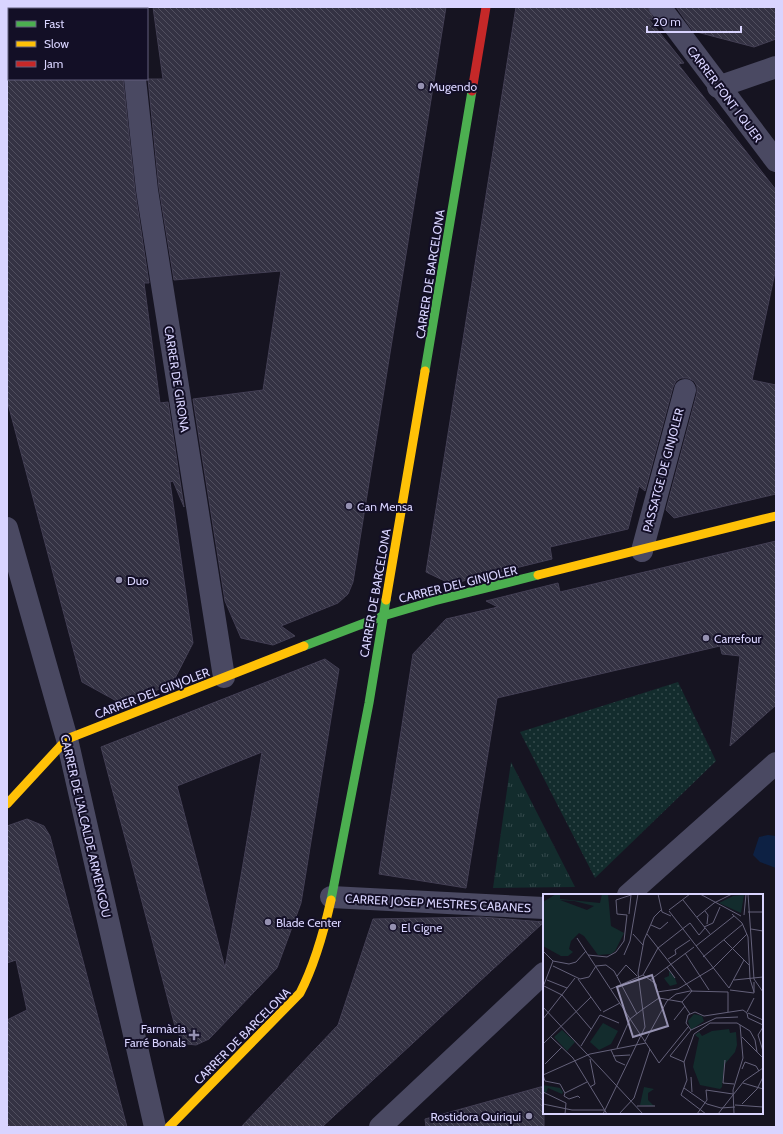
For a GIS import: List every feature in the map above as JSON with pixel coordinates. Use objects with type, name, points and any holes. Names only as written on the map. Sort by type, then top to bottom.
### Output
[{"type":"street","name":"CARRER DE BARCELONA","points":[[169,1127],[300,993],[309,976],[318,949],[331,897],[369,703],[486,7]]},
{"type":"street","name":"CARRER FONT I QUER","points":[[660,7],[718,87],[776,161]]},
{"type":"street","points":[[718,87],[776,67]]},
{"type":"street","name":"CARRER DE GIRONA","points":[[136,80],[147,190],[224,677]]},
{"type":"street","name":"PASSATGE DE GINJOLER","points":[[642,550],[684,390]]},
{"type":"street","name":"CARRER DEL GINJOLER","points":[[67,739],[383,616],[434,601],[776,516]]},
{"type":"street","name":"CARRER DE L'ALCALDE ARMENGOU","points":[[7,528],[67,739],[155,1127]]},
{"type":"street","points":[[7,804],[67,739]]},
{"type":"street","points":[[629,894],[776,763]]},
{"type":"street","name":"CARRER JOSEP MESTRES CABANES","points":[[331,897],[543,908]]},
{"type":"street","points":[[380,1127],[543,974]]},
{"type":"green space","points":[[678,682],[716,761],[595,878],[520,732]]},
{"type":"green space","points":[[511,762],[575,887],[493,888]]},
{"type":"water","points":[[768,835],[776,836],[776,868],[760,862],[753,855],[759,837]]},
{"type":"building","points":[[153,7],[446,7],[353,582],[348,594],[338,603],[281,626],[295,636],[273,645],[241,638],[225,601],[193,399],[263,390],[281,271],[174,280],[159,188],[148,79],[163,79]]},
{"type":"building","points":[[516,7],[648,7],[654,20],[648,18],[684,63],[678,64],[776,190],[776,268],[752,380],[776,385],[776,494],[674,518],[666,510],[697,393],[697,386],[694,381],[688,378],[681,378],[676,381],[673,387],[645,491],[639,486],[628,529],[550,547],[552,559],[451,584],[426,572]]},
{"type":"building","points":[[676,7],[776,7],[776,39],[754,47],[693,31]]},
{"type":"building","points":[[7,79],[123,80],[135,191],[149,283],[144,283],[160,403],[168,402],[184,507],[173,481],[170,482],[193,643],[172,684],[122,704],[82,682],[7,400]]},
{"type":"building","points":[[776,541],[776,705],[730,746],[740,656],[722,654],[720,646],[497,698],[466,888],[379,874],[413,654],[446,619],[498,607],[486,601],[558,583],[560,592]]},
{"type":"building","points":[[325,659],[339,669],[301,903],[277,968],[209,1039],[196,1045],[187,1044],[182,1040],[176,1030],[101,747]],"holes":[[[262,752],[225,968],[177,786]]]},
{"type":"building","points":[[27,819],[44,826],[50,836],[127,1127],[7,1127],[7,1020],[27,1010],[16,960],[7,963],[7,826]]},
{"type":"building","points":[[481,917],[543,923],[322,1127],[241,1127],[338,1025],[373,919]]},
{"type":"building","points":[[543,1086],[544,1127],[426,1127],[425,1119]]},
{"type":"traffic: fast","points":[[425,371],[472,91]]},
{"type":"traffic: fast","points":[[304,646],[383,616],[434,601],[538,575]]},
{"type":"traffic: fast","points":[[331,900],[369,703],[386,600]]},
{"type":"traffic: slow","points":[[386,600],[425,371]]},
{"type":"traffic: slow","points":[[538,575],[776,516]]},
{"type":"traffic: slow","points":[[7,804],[67,739],[304,646]]},
{"type":"traffic: slow","points":[[169,1127],[300,993],[310,971],[331,900]]},
{"type":"traffic: jam","points":[[472,91],[486,7]]},
{"type":"place","name":"Mugendo","points":[[421,86]]},
{"type":"place","name":"Can Mensa","points":[[349,506]]},
{"type":"place","name":"Duo","points":[[119,580]]},
{"type":"place","name":"Carrefour","points":[[706,638]]},
{"type":"place","name":"Blade Center","points":[[268,922]]},
{"type":"place","name":"El Cigne","points":[[393,927]]},
{"type":"place","name":"Farmàcia Farré Bonals","points":[[194,1035]]},
{"type":"place","name":"Rostidora Quiriqui","points":[[529,1116]]}]
